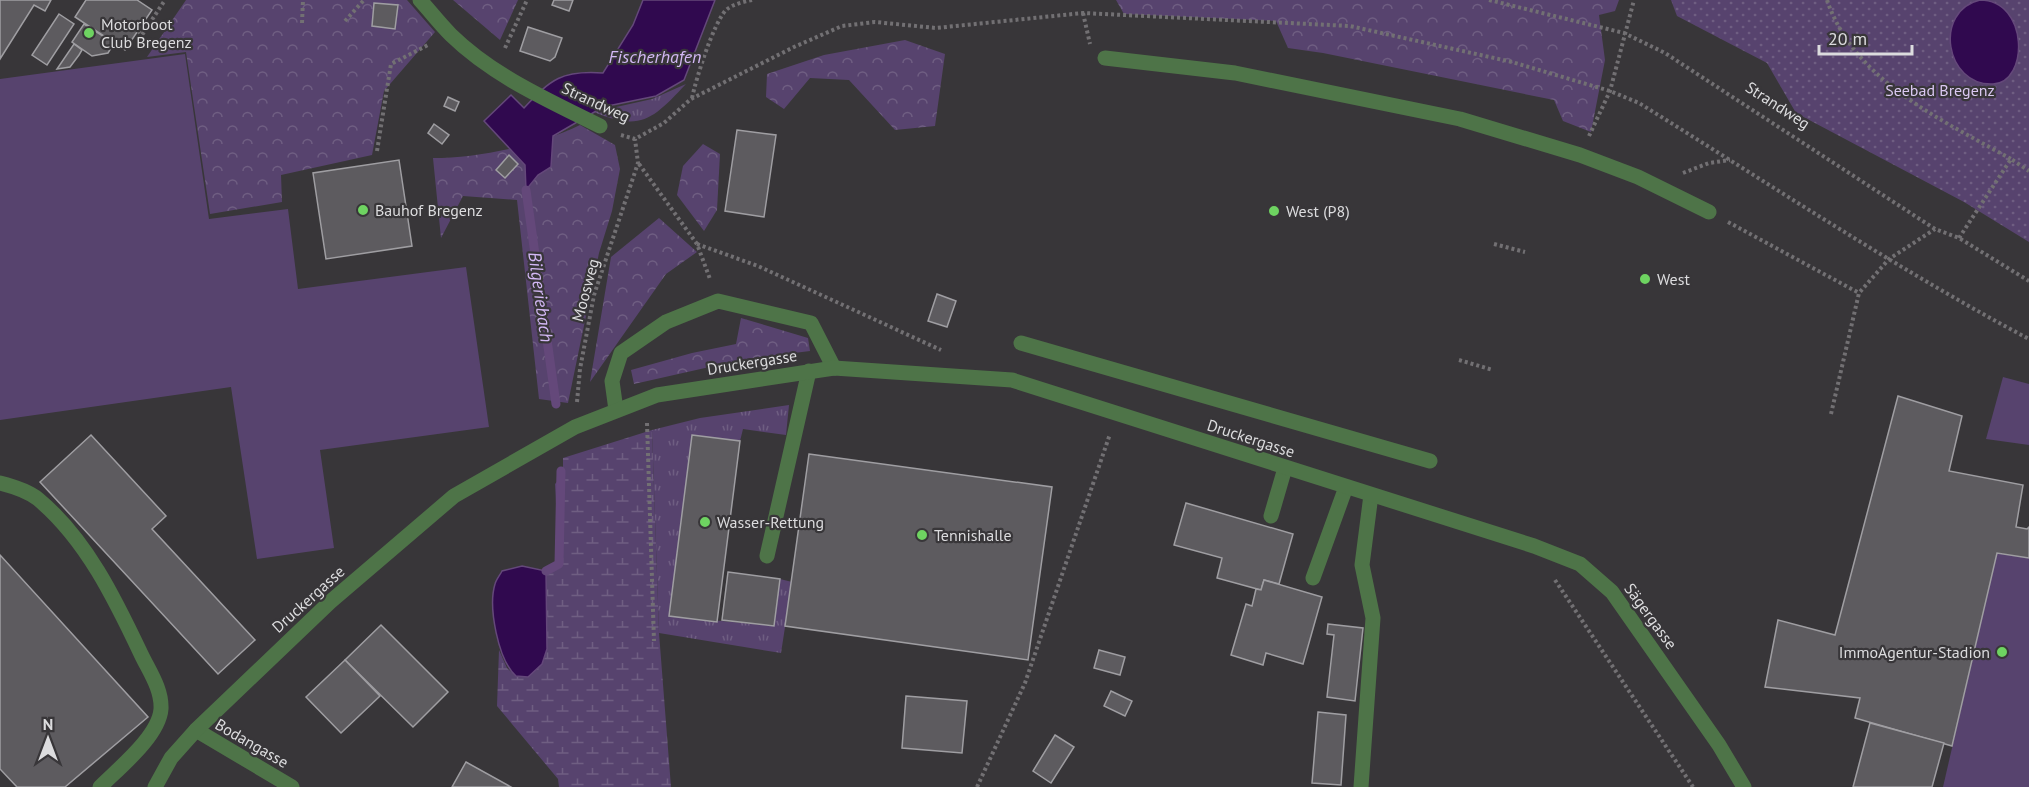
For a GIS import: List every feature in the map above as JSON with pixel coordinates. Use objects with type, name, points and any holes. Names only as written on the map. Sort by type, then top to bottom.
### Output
[{"type":"street","name":"Strandweg","points":[[420,0],[450,35],[495,69],[515,83],[600,126]]},
{"type":"street","points":[[1105,58],[1235,74],[1460,119],[1580,155],[1665,190],[1709,212]]},
{"type":"street","points":[[616,410],[612,381],[621,353],[666,322],[718,301],[811,324],[834,368]]},
{"type":"street","points":[[1021,343],[1430,461]]},
{"type":"street","name":"Druckergasse","points":[[154,787],[171,758],[196,730],[330,602],[454,496],[575,427],[657,395],[834,368],[1012,380],[1476,528]]},
{"type":"street","points":[[767,556],[809,371]]},
{"type":"street","points":[[1270,516],[1285,468]]},
{"type":"street","points":[[0,483],[37,498],[80,544],[120,609],[158,690],[161,708],[158,723],[142,745],[100,787]]},
{"type":"street","points":[[1313,578],[1346,487]]},
{"type":"street","points":[[1361,787],[1373,618],[1362,565],[1371,495]]},
{"type":"street","name":"Sägergasse","points":[[1476,528],[1534,546],[1580,564],[1612,592],[1713,736],[1744,787]]},
{"type":"street","name":"Bodangasse","points":[[196,730],[292,787]]},
{"type":"path","points":[[138,32],[142,35],[165,0]]},
{"type":"path","points":[[302,23],[303,0]]},
{"type":"path","points":[[345,21],[364,0]]},
{"type":"path","points":[[495,69],[527,0]]},
{"type":"path","name":"Strandweg","points":[[600,126],[635,139],[664,123],[691,99],[720,18],[727,9],[752,0]]},
{"type":"path","name":"Strandweg","points":[[1490,0],[1624,33],[1665,53],[1935,229],[1959,238],[2029,281]]},
{"type":"path","points":[[1580,155],[1610,91],[1634,0]]},
{"type":"path","points":[[1827,0],[1844,35],[1886,82],[1917,106],[2029,171]]},
{"type":"path","points":[[377,151],[391,64],[450,35]]},
{"type":"path","points":[[1610,91],[1639,103],[1889,259],[1971,308],[2029,339]]},
{"type":"path","name":"Moosweg","points":[[575,427],[580,369],[594,295],[638,163],[635,139]]},
{"type":"path","points":[[1959,238],[2011,159]]},
{"type":"path","points":[[1665,190],[1686,171],[1730,160]]},
{"type":"path","name":"Moosweg","points":[[638,163],[697,244],[718,301]]},
{"type":"path","points":[[1709,212],[1859,293]]},
{"type":"path","points":[[1831,414],[1859,293],[1889,259],[1935,229]]},
{"type":"path","points":[[697,244],[758,266],[944,352]]},
{"type":"path","points":[[1494,244],[1525,252]]},
{"type":"path","points":[[1459,360],[1493,370]]},
{"type":"path","points":[[647,399],[654,641]]},
{"type":"path","points":[[977,787],[1025,683],[1117,413]]},
{"type":"path","points":[[1534,546],[1693,787]]},
{"type":"green space","points":[[186,0],[407,0],[435,32],[384,91],[372,155],[281,175],[282,202],[210,214],[186,52],[147,57]]},
{"type":"green space","points":[[453,0],[518,0],[500,40]]},
{"type":"green space","points":[[1116,0],[1619,0],[1615,11],[1599,15],[1605,60],[1591,132],[1563,121],[1554,100],[1323,53],[1288,48],[1276,21],[1124,14]]},
{"type":"green space","name":"Seebad Bregenz","points":[[1671,0],[2029,0],[2029,242],[1964,202],[1796,113],[1767,63],[1677,16]]},
{"type":"green space","points":[[905,40],[945,54],[935,126],[895,130],[849,80],[810,78],[784,109],[766,97],[767,74],[824,55]]},
{"type":"green space","points":[[185,54],[209,219],[288,209],[298,289],[466,267],[489,427],[320,450],[334,548],[257,559],[231,387],[0,420],[0,79]]},
{"type":"green space","points":[[686,84],[655,114],[645,119],[624,121],[594,112],[652,99]]},
{"type":"green space","points":[[580,125],[615,145],[620,169],[612,211],[599,253],[568,403],[539,399],[517,200],[463,196],[441,238],[433,158],[470,156],[508,149],[546,139]]},
{"type":"green space","points":[[703,144],[720,154],[717,210],[704,231],[677,195],[683,166]]},
{"type":"green space","points":[[659,218],[697,252],[666,274],[590,382],[611,257]]},
{"type":"green space","points":[[741,318],[808,338],[810,351],[745,359],[634,384],[631,370],[692,353],[736,344]]},
{"type":"green space","points":[[2003,377],[2029,384],[2029,445],[1986,439]]},
{"type":"green space","points":[[789,405],[786,435],[743,429],[740,441],[692,435],[669,616],[774,626],[780,579],[792,582],[781,653],[659,633],[652,430],[700,418]]},
{"type":"green space","points":[[652,430],[659,633],[671,787],[559,787],[558,779],[497,706],[499,650],[507,668],[516,676],[527,677],[544,590],[544,575],[559,563],[555,484],[563,475],[563,458]]},
{"type":"green space","name":"ImmoAgentur-Stadion","points":[[1997,553],[2029,558],[2029,787],[1943,787]]},
{"type":"water","name":"Fischerhafen","points":[[643,0],[715,0],[684,80],[656,96],[603,107],[553,136],[551,167],[538,175],[526,190],[525,165],[484,121],[511,95],[524,108],[558,78],[577,73],[603,73],[633,25]]},
{"type":"water","points":[[1980,0],[1996,4],[2008,13],[2015,26],[2018,42],[2018,57],[2013,70],[2005,80],[1993,84],[1977,81],[1964,73],[1955,61],[1951,47],[1951,32],[1955,18],[1965,7]]},
{"type":"water","points":[[522,566],[546,571],[547,649],[542,664],[528,677],[516,676],[504,658],[496,633],[493,606],[495,584],[502,571]]},
{"type":"building","points":[[0,0],[51,0],[45,11],[34,5],[0,59]]},
{"type":"building","name":"Motorboot Club Bregenz","points":[[86,0],[137,0],[152,10],[125,50],[75,17]]},
{"type":"building","points":[[554,0],[573,0],[569,11],[552,5]]},
{"type":"building","points":[[374,3],[398,5],[395,29],[372,26]]},
{"type":"building","points":[[59,14],[74,24],[47,65],[32,55]]},
{"type":"building","name":"Motorboot Club Bregenz","points":[[84,24],[114,43],[108,53],[92,56],[72,42]]},
{"type":"building","points":[[528,27],[562,38],[555,57],[550,61],[520,51]]},
{"type":"building","name":"Motorboot Club Bregenz","points":[[74,44],[82,50],[79,55],[70,67],[57,69]]},
{"type":"building","points":[[448,97],[459,102],[455,111],[444,106]]},
{"type":"building","points":[[434,124],[449,135],[442,144],[428,133]]},
{"type":"building","points":[[737,130],[776,135],[764,217],[725,211]]},
{"type":"building","points":[[509,155],[518,164],[505,178],[496,170]]},
{"type":"building","name":"Bauhof Bregenz","points":[[399,160],[412,246],[326,259],[313,173]]},
{"type":"building","points":[[937,294],[956,301],[947,327],[928,321]]},
{"type":"building","points":[[1898,396],[1962,416],[1949,471],[2023,485],[2016,527],[2027,529],[2029,527],[2029,558],[1997,553],[1952,746],[1855,718],[1860,698],[1765,687],[1778,620],[1835,635]]},
{"type":"building","points":[[91,435],[166,516],[152,529],[255,640],[218,674],[40,482]]},
{"type":"building","name":"Wasser-Rettung","points":[[692,435],[740,441],[717,622],[669,616]]},
{"type":"building","name":"Tennishalle","points":[[809,454],[1052,487],[1028,660],[785,626]]},
{"type":"building","points":[[1186,503],[1293,534],[1279,584],[1264,580],[1261,590],[1217,578],[1222,558],[1174,545]]},
{"type":"building","points":[[0,555],[148,717],[65,787],[17,787],[0,769]]},
{"type":"building","points":[[728,572],[780,579],[774,626],[722,620]]},
{"type":"building","points":[[1264,580],[1322,597],[1303,664],[1266,653],[1263,665],[1231,655],[1246,604],[1252,606],[1256,589],[1261,590]]},
{"type":"building","points":[[1328,624],[1363,628],[1355,701],[1327,697],[1334,635],[1327,634]]},
{"type":"building","points":[[381,625],[448,692],[413,727],[345,660]]},
{"type":"building","points":[[1099,650],[1125,657],[1120,675],[1094,668]]},
{"type":"building","points":[[345,660],[380,696],[341,733],[306,697]]},
{"type":"building","points":[[1111,691],[1132,701],[1125,716],[1104,706]]},
{"type":"building","points":[[906,696],[967,701],[962,753],[902,748]]},
{"type":"building","points":[[1318,712],[1346,715],[1341,785],[1312,783]]},
{"type":"building","points":[[1870,723],[1944,743],[1932,787],[1853,787]]},
{"type":"building","points":[[1055,735],[1074,747],[1051,783],[1033,771]]},
{"type":"building","points":[[466,762],[511,787],[452,787]]},
{"type":"waterway","name":"Bilgeriebach","points":[[526,190],[556,404]]},
{"type":"waterway","name":"Bilgeriebach","points":[[546,571],[559,564],[561,471]]},
{"type":"place","name":"Motorboot Club Bregenz","points":[[89,33]]},
{"type":"place","name":"Bauhof Bregenz","points":[[363,210]]},
{"type":"place","name":"West (P8)","points":[[1274,211]]},
{"type":"place","name":"West","points":[[1645,279]]},
{"type":"place","name":"Wasser-Rettung","points":[[705,522]]},
{"type":"place","name":"Tennishalle","points":[[922,535]]},
{"type":"place","name":"ImmoAgentur-Stadion","points":[[2002,652]]}]
